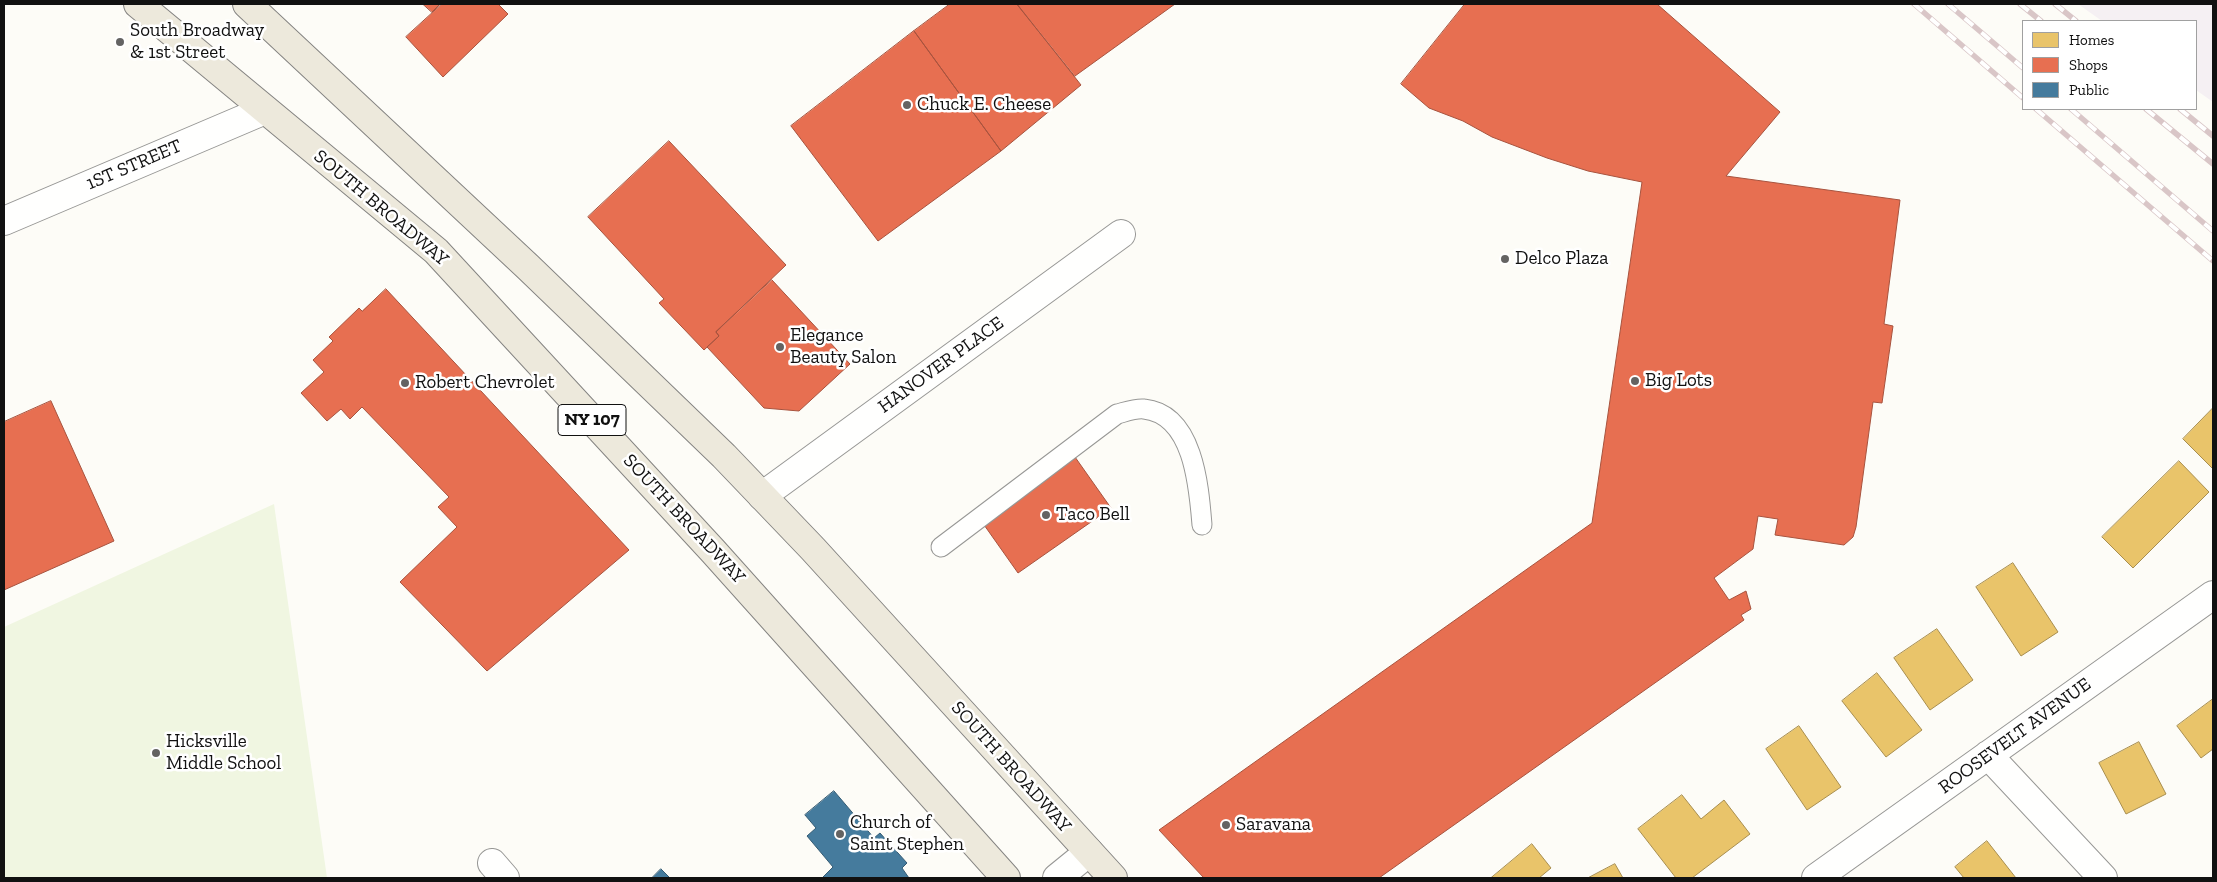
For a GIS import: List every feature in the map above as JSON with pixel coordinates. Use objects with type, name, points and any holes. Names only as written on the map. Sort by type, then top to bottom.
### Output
[{"type":"main road","name":"SOUTH BROADWAY","points":[[138,4],[436,251],[720,558],[1006,878]]},
{"type":"main road","name":"SOUTH BROADWAY","points":[[248,4],[542,280],[724,456],[1113,878]]},
{"type":"street","name":"1ST STREET","points":[[4,221],[265,110]]},
{"type":"street","name":"HANOVER PLACE","points":[[762,496],[1121,234]]},
{"type":"street","name":"ROOSEVELT AVENUE","points":[[1816,878],[2213,595]]},
{"type":"street","points":[[1988,755],[2103,878]]},
{"type":"street","points":[[1058,878],[1089,852]]},
{"type":"lane","points":[[941,547],[1117,414],[1144,409],[1163,416],[1177,427],[1188,449],[1198,480],[1202,525]]},
{"type":"shaded area","points":[[2078,4],[2213,4],[2213,102],[2197,91],[2197,20],[2101,20]]},
{"type":"green space","name":"Hicksville Middle School","points":[[274,504],[327,878],[4,878],[4,627]]},
{"type":"building: Homes","points":[[2213,408],[2213,469],[2183,439]]},
{"type":"building: Homes","points":[[2179,461],[2209,492],[2133,568],[2102,537]]},
{"type":"building: Homes","points":[[2013,563],[2058,632],[2021,656],[1976,587]]},
{"type":"building: Homes","points":[[1937,629],[1973,680],[1930,710],[1894,658]]},
{"type":"building: Homes","points":[[1877,673],[1922,730],[1886,757],[1842,701]]},
{"type":"building: Homes","points":[[2213,699],[2213,749],[2201,758],[2177,726]]},
{"type":"building: Homes","points":[[1799,726],[1841,787],[1807,810],[1766,749]]},
{"type":"building: Homes","points":[[2139,742],[2166,794],[2126,814],[2099,763]]},
{"type":"building: Homes","points":[[1682,795],[1701,819],[1724,800],[1750,834],[1692,878],[1676,878],[1638,829]]},
{"type":"building: Homes","points":[[1987,841],[2016,878],[1964,878],[1955,867]]},
{"type":"building: Homes","points":[[1532,844],[1551,868],[1539,878],[1491,878]]},
{"type":"building: Homes","points":[[1615,864],[1623,878],[1588,878]]},
{"type":"building: Shops","points":[[423,4],[440,4],[432,12]]},
{"type":"building: Shops","points":[[442,4],[498,4],[508,14],[443,77],[406,37]]},
{"type":"building: Shops","points":[[950,4],[1017,4],[1081,85],[1001,151],[914,31]]},
{"type":"building: Shops","points":[[1017,4],[1175,4],[1075,76]]},
{"type":"building: Shops","points":[[1465,4],[1657,4],[1780,112],[1726,176],[1900,200],[1884,324],[1893,326],[1882,403],[1873,402],[1856,527],[1853,537],[1844,545],[1775,535],[1778,519],[1758,516],[1753,549],[1714,578],[1729,600],[1746,591],[1751,609],[1741,615],[1744,620],[1379,878],[1204,878],[1159,830],[1592,523],[1642,182],[1588,171],[1492,137],[1463,121],[1429,108],[1401,84]]},
{"type":"building: Shops","points":[[914,31],[1001,151],[878,241],[791,126]]},
{"type":"building: Shops","points":[[669,141],[786,265],[716,332],[719,336],[704,350],[659,303],[664,299],[588,217]]},
{"type":"building: Shops","points":[[772,280],[850,364],[799,411],[764,408],[707,347],[719,336],[716,332]]},
{"type":"building: Shops","points":[[386,289],[629,550],[487,671],[400,582],[457,527],[438,507],[449,497],[362,407],[350,419],[341,409],[327,421],[301,393],[324,372],[313,360],[333,341],[329,337],[359,308],[362,311]]},
{"type":"building: Shops","points":[[51,401],[114,541],[4,590],[4,422]]},
{"type":"building: Shops","name":"Taco Bell","points":[[1075,457],[1111,508],[1018,573],[982,522]]},
{"type":"building: Public","name":"Church of Saint Stephen","points":[[834,791],[874,838],[880,833],[907,863],[902,868],[909,878],[822,878],[833,867],[807,836],[816,828],[805,815]]},
{"type":"building: Public","points":[[661,869],[670,878],[652,878]]},
{"type":"railway","points":[[1914,4],[2022,97]]},
{"type":"railway","points":[[1948,4],[2022,67]]},
{"type":"railway","points":[[2020,4],[2040,20]]},
{"type":"railway","points":[[2055,4],[2075,20]]},
{"type":"railway","points":[[2037,110],[2213,261]]},
{"type":"railway","points":[[2072,110],[2213,231]]},
{"type":"railway","points":[[2147,110],[2213,164]]},
{"type":"railway","points":[[2181,110],[2213,136]]},
{"type":"place","name":"South Broadway & 1st Street","points":[[120,42]]},
{"type":"place","name":"Chuck E. Cheese","points":[[907,105]]},
{"type":"place","name":"Delco Plaza","points":[[1505,259]]},
{"type":"place","name":"Elegance Beauty Salon","points":[[780,347]]},
{"type":"place","name":"Big Lots","points":[[1635,381]]},
{"type":"place","name":"Robert Chevrolet","points":[[405,383]]},
{"type":"place","name":"Taco Bell","points":[[1046,515]]},
{"type":"place","name":"Hicksville Middle School","points":[[156,753]]},
{"type":"place","name":"Saravana","points":[[1226,825]]},
{"type":"place","name":"Church of Saint Stephen","points":[[840,834]]}]
